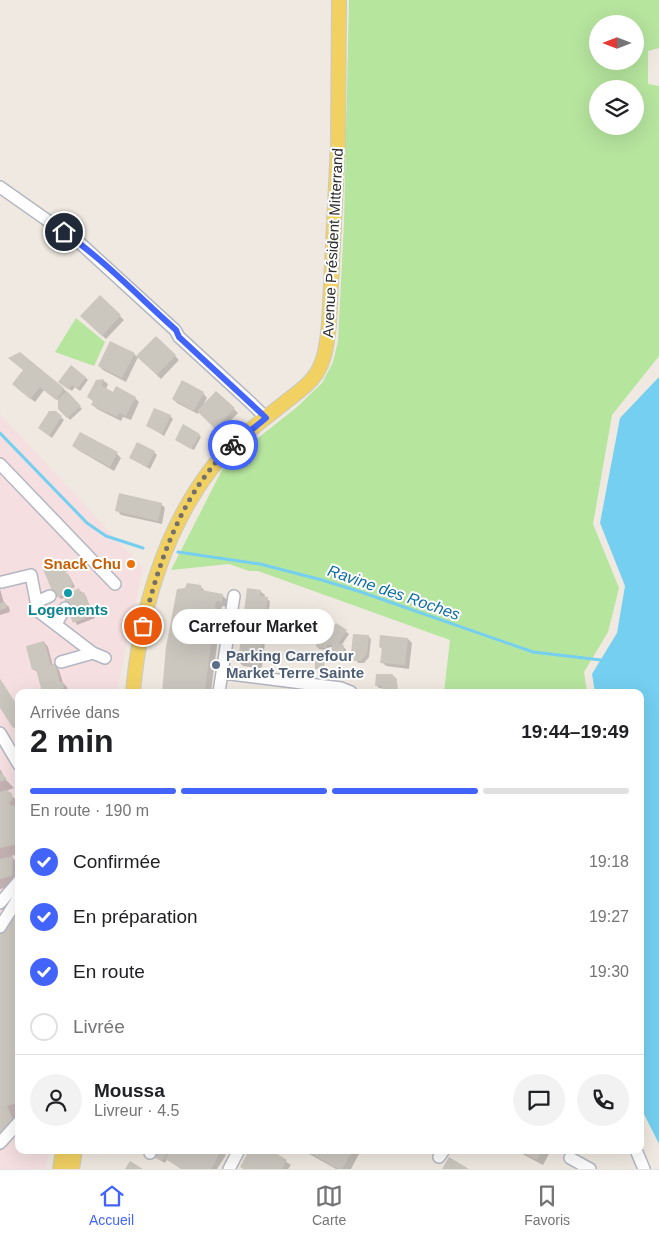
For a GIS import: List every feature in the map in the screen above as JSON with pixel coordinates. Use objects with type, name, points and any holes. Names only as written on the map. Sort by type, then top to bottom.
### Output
[{"type":"main road","name":"Avenue Président Mitterrand","points":[[133,689],[143,626],[151,593],[161,561],[188,501],[212,467],[230,448],[301,390],[316,375],[326,352],[330,314],[338,145],[339,0]]},
{"type":"main road","points":[[60,1169],[62,1154]]},
{"type":"main road","points":[[72,1169],[74,1154]]},
{"type":"street","points":[[0,187],[92,253],[176,330],[179,337],[266,418]]},
{"type":"street","points":[[0,464],[114,584]]},
{"type":"street","points":[[2,582],[31,575],[38,612],[93,653],[105,658]]},
{"type":"street","points":[[36,602],[50,596]]},
{"type":"street","points":[[219,689],[234,596]]},
{"type":"street","points":[[56,624],[65,608]]},
{"type":"street","points":[[61,662],[93,653]]},
{"type":"street","points":[[222,673],[344,689]]},
{"type":"street","points":[[0,733],[15,757]]},
{"type":"street","points":[[0,903],[15,885]]},
{"type":"street","points":[[0,927],[15,903]]},
{"type":"street","points":[[0,1143],[15,1126]]},
{"type":"street","points":[[229,1169],[238,1154]]},
{"type":"street","points":[[638,1154],[644,1169]]},
{"type":"street","points":[[570,1158],[590,1169]]},
{"type":"shaded area","points":[[0,414],[143,568],[118,689],[15,689],[15,1154],[48,1154],[46,1169],[0,1169]]},
{"type":"green space","points":[[349,0],[659,0],[659,48],[648,51],[648,84],[659,86],[659,356],[612,415],[593,524],[619,588],[608,632],[584,672],[587,689],[444,689],[450,640],[258,571],[249,571],[229,564],[171,570],[222,470],[243,450],[297,407],[322,383],[333,362],[338,341],[344,223]]},
{"type":"green space","points":[[76,318],[105,342],[94,366],[55,352]]},
{"type":"water","points":[[659,377],[659,1144],[644,1114],[644,689],[594,689],[592,674],[617,633],[625,586],[600,523],[620,418]]},
{"type":"building","points":[[100,295],[121,315],[102,336],[80,316]]},
{"type":"building","points":[[156,336],[176,355],[157,375],[136,356]]},
{"type":"building","points":[[110,341],[135,353],[122,378],[98,366]]},
{"type":"building","points":[[20,352],[64,388],[56,400],[40,387],[30,399],[12,384],[23,370],[8,358]]},
{"type":"building","points":[[71,365],[86,377],[77,389],[72,385],[69,390],[58,382]]},
{"type":"building","points":[[104,379],[102,386],[113,392],[116,386],[136,397],[126,416],[119,413],[117,417],[91,405],[93,401],[87,397],[96,380]]},
{"type":"building","points":[[182,380],[204,392],[194,411],[172,399]]},
{"type":"building","points":[[67,391],[81,406],[67,418],[58,409],[58,399]]},
{"type":"building","points":[[216,391],[235,408],[215,429],[197,411]]},
{"type":"building","points":[[154,408],[171,415],[162,434],[146,426]]},
{"type":"building","points":[[49,411],[56,411],[62,416],[49,436],[38,428]]},
{"type":"building","points":[[183,424],[200,434],[191,449],[175,440]]},
{"type":"building","points":[[80,432],[118,452],[110,467],[72,446]]},
{"type":"building","points":[[137,442],[155,451],[147,467],[129,458]]},
{"type":"building","points":[[119,493],[162,503],[158,521],[115,511]]},
{"type":"building","name":"Logements","points":[[63,562],[66,574],[68,573],[73,585],[71,585],[73,591],[79,588],[81,594],[84,592],[89,604],[86,605],[88,610],[91,609],[93,615],[73,623],[64,601],[64,595],[57,597],[55,592],[53,593],[43,569],[55,563],[57,565]]},
{"type":"building","points":[[187,583],[201,585],[201,590],[223,594],[222,602],[216,601],[205,689],[162,689],[166,647],[177,589],[185,588]]},
{"type":"building","points":[[247,588],[261,590],[260,596],[268,597],[259,665],[238,662]]},
{"type":"building","name":"Logements","points":[[5,602],[7,608],[0,610],[0,603]]},
{"type":"building","points":[[282,611],[297,614],[297,618],[311,620],[309,637],[294,635],[295,631],[279,629]]},
{"type":"building","points":[[336,623],[347,630],[338,644],[344,645],[343,657],[332,655],[332,645],[327,645],[327,648],[316,647],[316,634],[325,634],[326,638]]},
{"type":"building","points":[[353,634],[369,635],[367,654],[361,661],[354,661],[354,653],[351,653]]},
{"type":"building","points":[[380,635],[408,638],[405,665],[380,663],[382,648],[379,647]]},
{"type":"building","name":"Logements","points":[[44,641],[51,665],[55,664],[60,682],[63,682],[64,688],[41,689],[36,669],[32,670],[26,646]]},
{"type":"building","points":[[315,658],[325,659],[324,669],[315,669]]},
{"type":"building","points":[[376,674],[392,674],[397,679],[397,689],[382,689],[382,686],[375,686]]},
{"type":"building","points":[[0,679],[15,702],[15,726],[13,728],[0,708]]},
{"type":"building","points":[[0,772],[7,779],[0,782]]},
{"type":"building","points":[[5,790],[12,793],[13,799],[9,803],[15,807],[15,845],[0,848],[0,792]]},
{"type":"building","points":[[13,856],[12,876],[0,879],[0,859]]},
{"type":"building","points":[[15,915],[15,1103],[7,1106],[13,1120],[0,1134],[0,933]]},
{"type":"building","points":[[153,1154],[166,1154],[162,1161],[152,1156]]},
{"type":"building","points":[[168,1154],[220,1154],[211,1169],[182,1169],[165,1159]]},
{"type":"building","points":[[247,1154],[277,1154],[287,1160],[282,1169],[244,1169],[240,1167]]},
{"type":"building","points":[[312,1154],[351,1154],[342,1169],[338,1169]]},
{"type":"building","points":[[526,1154],[540,1154],[537,1160]]},
{"type":"building","points":[[449,1157],[469,1169],[442,1169]]},
{"type":"building","points":[[130,1161],[143,1169],[125,1169]]},
{"type":"waterway","name":"Ravine des Roches","points":[[0,433],[87,523],[106,536],[143,548]]},
{"type":"waterway","name":"Ravine des Roches","points":[[178,552],[260,564],[322,580],[533,652],[601,660]]},
{"type":"way so far","points":[[143,626],[161,561],[188,501],[212,467],[233,445]]},
{"type":"place","name":"Snack Chu","points":[[131,564]]},
{"type":"place","name":"Logements","points":[[68,593]]},
{"type":"place","name":"Carrefour Market","points":[[143,626]]},
{"type":"place","name":"Parking Carrefour Market Terre Sainte","points":[[216,665]]},
{"type":"route","points":[[64,232],[92,253],[176,330],[179,337],[266,418],[233,445]]}]
